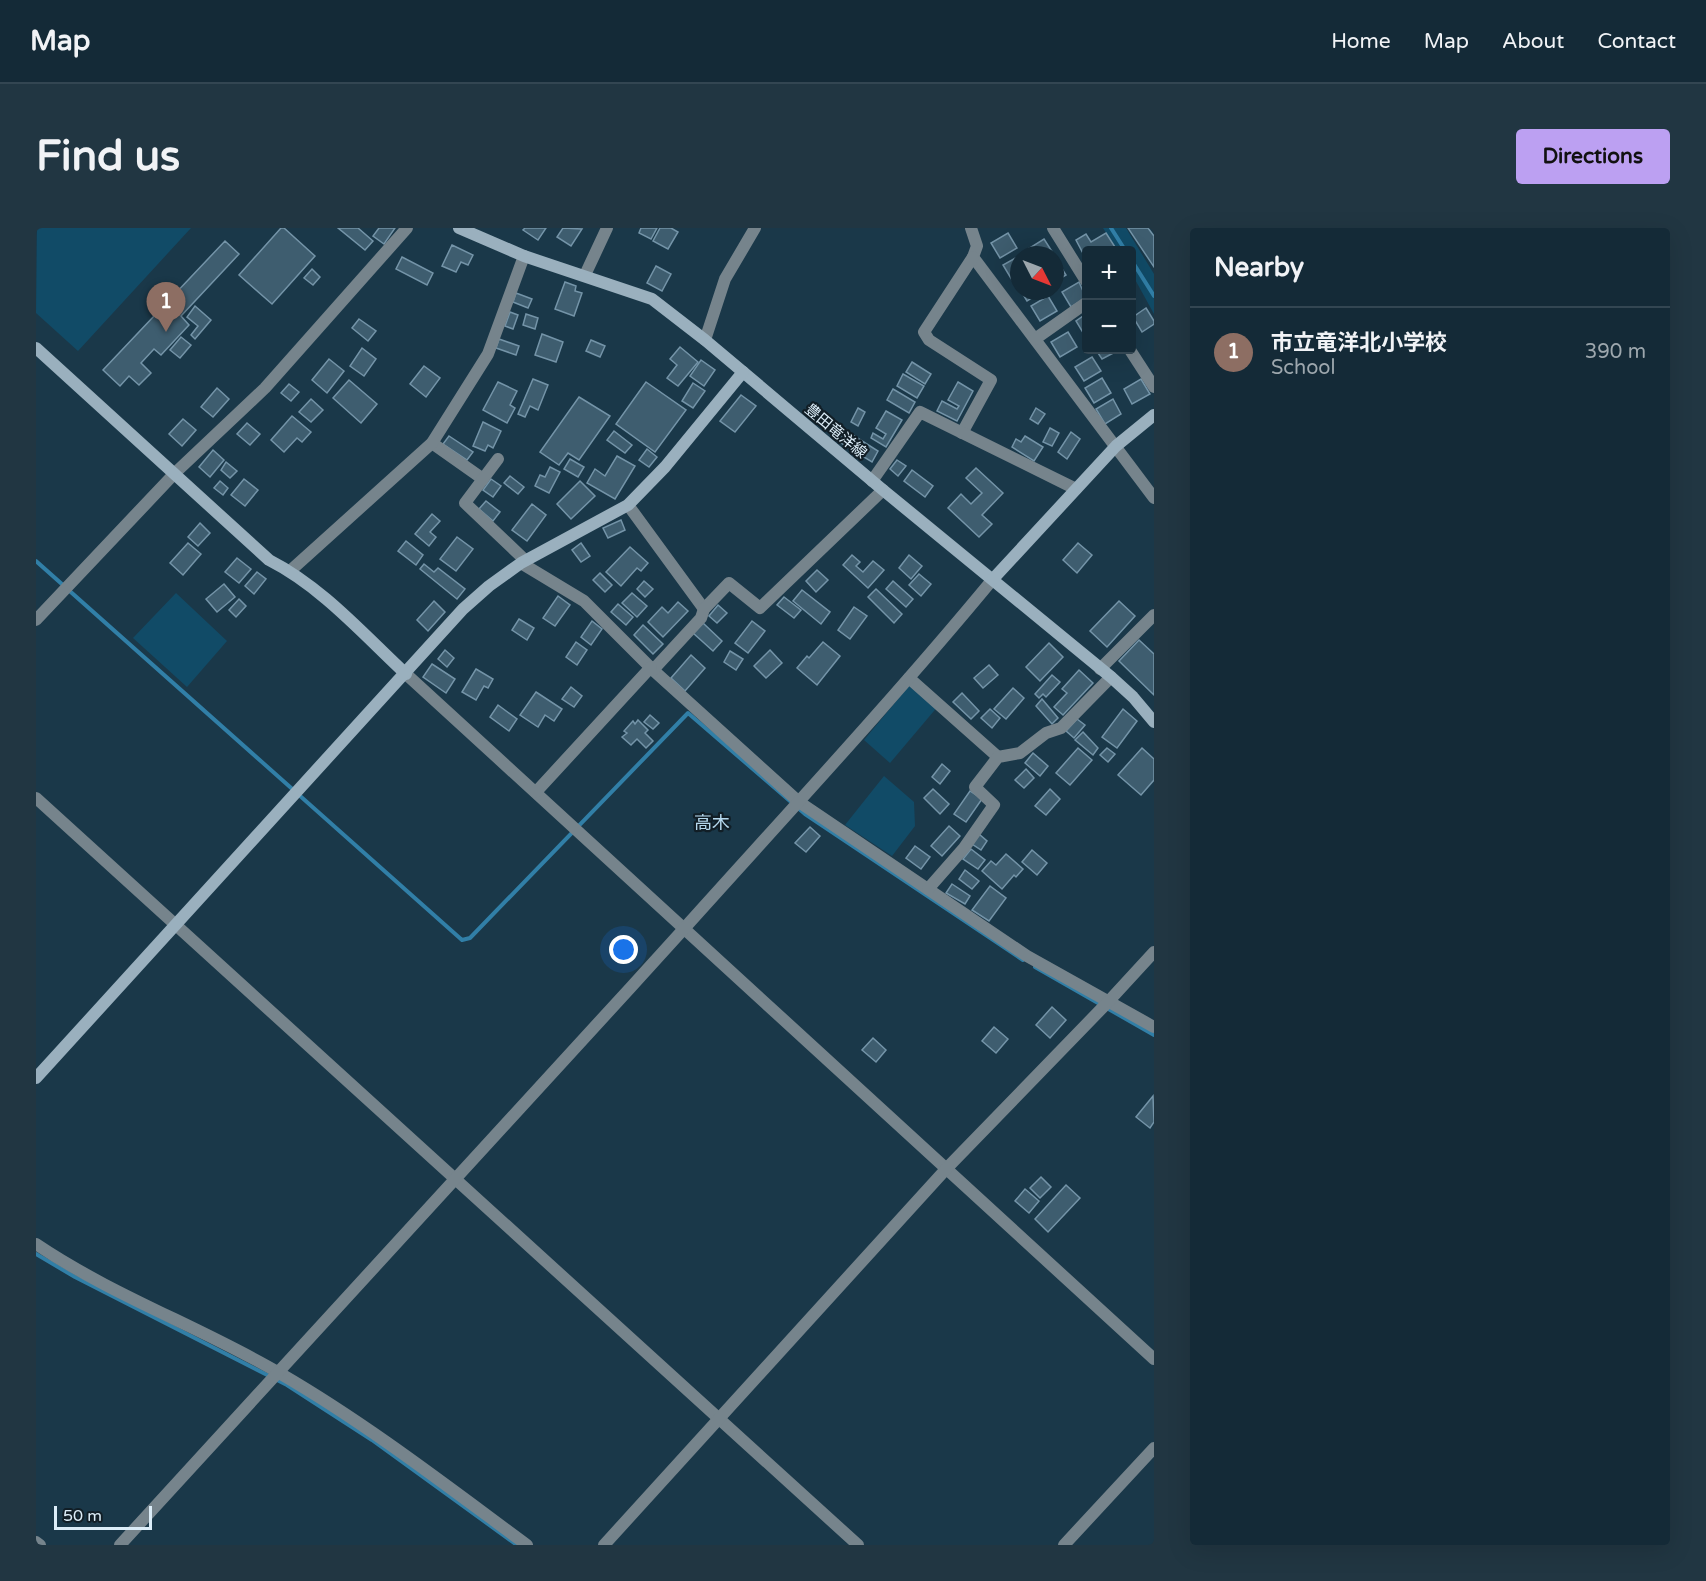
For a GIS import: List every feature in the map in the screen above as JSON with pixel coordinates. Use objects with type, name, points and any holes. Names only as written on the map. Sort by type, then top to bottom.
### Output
[{"type":"street","points":[[36,620],[175,472],[265,388],[407,228]]},
{"type":"street","points":[[585,275],[607,228]]},
{"type":"street","points":[[705,340],[725,279],[754,228]]},
{"type":"street","points":[[962,433],[991,380],[929,340],[924,332],[973,257],[977,246],[971,228]]},
{"type":"street","points":[[1053,228],[1082,275]]},
{"type":"street","name":"豊田竜洋線","points":[[466,229],[525,256],[652,299],[705,340],[872,481],[1111,677],[1133,697],[1154,722]]},
{"type":"street","points":[[290,571],[432,443],[488,354],[525,256]]},
{"type":"street","points":[[973,257],[1154,498]]},
{"type":"street","points":[[1035,339],[1082,306]]},
{"type":"street","points":[[36,348],[175,472],[269,560],[290,571],[309,585],[1154,1359]]},
{"type":"street","points":[[1133,354],[1154,387]]},
{"type":"street","points":[[36,1078],[463,609],[489,586],[523,562],[628,505],[665,467],[743,372]]},
{"type":"street","points":[[872,481],[920,412],[1076,489]]},
{"type":"street","points":[[120,1545],[457,1180],[799,802],[993,579],[1116,446],[1154,415]]},
{"type":"street","points":[[432,443],[483,478]]},
{"type":"street","points":[[498,459],[465,503],[523,562],[556,586],[584,601],[652,668],[799,802],[1028,956],[1154,1027]]},
{"type":"street","points":[[536,792],[701,618],[704,609],[729,583],[760,608],[883,490]]},
{"type":"street","points":[[628,505],[704,609]]},
{"type":"street","points":[[1100,669],[1154,615]]},
{"type":"street","points":[[928,889],[964,848],[994,806],[975,787],[998,757],[1020,753],[1046,733],[1061,728],[1111,677]]},
{"type":"street","points":[[909,678],[998,757]]},
{"type":"street","points":[[36,798],[858,1545]]},
{"type":"street","points":[[604,1545],[947,1168],[1154,952]]},
{"type":"street","points":[[36,1244],[95,1279],[279,1373],[406,1455],[527,1545]]},
{"type":"street","points":[[1064,1545],[1154,1448]]},
{"type":"street","points":[[36,1542],[40,1545]]},
{"type":"shaded area","points":[[37,228],[191,228],[78,351],[36,313]]},
{"type":"shaded area","points":[[1103,228],[1126,228],[1154,274],[1154,314],[1136,281],[1136,246],[1114,246]]},
{"type":"shaded area","points":[[176,593],[227,641],[187,687],[133,638]]},
{"type":"shaded area","points":[[913,681],[939,705],[890,763],[864,740]]},
{"type":"shaded area","points":[[884,776],[914,802],[915,826],[892,856],[845,825]]},
{"type":"building","points":[[281,228],[284,228],[315,256],[272,304],[239,275]]},
{"type":"building","points":[[338,228],[358,228],[373,241],[365,250]]},
{"type":"building","points":[[379,228],[395,228],[384,244],[373,236]]},
{"type":"building","points":[[525,228],[546,228],[538,240],[523,230]]},
{"type":"building","points":[[563,228],[582,229],[571,246],[557,237]]},
{"type":"building","points":[[641,228],[657,228],[651,239],[639,233]]},
{"type":"building","points":[[660,228],[671,228],[678,232],[668,249],[653,241]]},
{"type":"building","points":[[1128,228],[1148,228],[1154,236],[1154,267]]},
{"type":"building","points":[[1008,233],[1016,246],[1010,246],[1010,252],[1000,258],[991,243]]},
{"type":"building","points":[[1106,233],[1114,246],[1082,246],[1082,251],[1076,240],[1086,234],[1091,242]]},
{"type":"building","points":[[1044,239],[1048,246],[1033,246]]},
{"type":"building","points":[[225,241],[239,254],[181,316],[189,325],[161,355],[154,349],[141,363],[151,373],[139,385],[129,376],[120,386],[103,370]]},
{"type":"building","points":[[452,245],[473,255],[468,265],[461,262],[456,272],[442,266]]},
{"type":"building","points":[[402,257],[433,273],[427,285],[396,269]]},
{"type":"building","points":[[1010,261],[1010,277],[1003,265]]},
{"type":"building","points":[[656,266],[671,274],[662,291],[647,283]]},
{"type":"building","points":[[312,269],[320,277],[313,285],[304,278]]},
{"type":"building","points":[[565,282],[576,286],[575,291],[582,293],[574,316],[555,309]]},
{"type":"building","points":[[1079,282],[1082,289],[1082,300],[1071,307],[1064,291]]},
{"type":"building","points":[[516,293],[532,299],[528,308],[513,302]]},
{"type":"building","points":[[1041,300],[1050,300],[1057,311],[1040,321],[1031,306]]},
{"type":"building","points":[[195,306],[211,320],[195,339],[191,335],[198,326],[187,317]]},
{"type":"building","points":[[1146,308],[1154,324],[1142,332],[1136,322],[1136,315]]},
{"type":"building","points":[[510,312],[518,315],[513,329],[505,326]]},
{"type":"building","points":[[526,314],[538,318],[535,329],[523,325]]},
{"type":"building","points":[[1082,317],[1082,331],[1076,321]]},
{"type":"building","points":[[359,319],[376,331],[368,341],[352,328]]},
{"type":"building","points":[[1068,332],[1077,347],[1060,357],[1051,342]]},
{"type":"building","points":[[542,334],[563,342],[556,362],[535,355]]},
{"type":"building","points":[[181,337],[191,345],[180,358],[170,350]]},
{"type":"building","points":[[499,339],[519,346],[516,355],[496,348]]},
{"type":"building","points":[[591,340],[605,346],[600,357],[586,351]]},
{"type":"building","points":[[680,347],[698,362],[678,386],[667,378],[677,365],[670,359]]},
{"type":"building","points":[[362,348],[376,359],[364,376],[350,366]]},
{"type":"building","points":[[1099,354],[1111,354],[1102,359]]},
{"type":"building","points":[[1092,357],[1101,371],[1084,381],[1075,367]]},
{"type":"building","points":[[329,359],[344,371],[327,393],[312,380]]},
{"type":"building","points":[[701,360],[715,370],[704,386],[690,376]]},
{"type":"building","points":[[912,362],[931,374],[925,384],[906,372]]},
{"type":"building","points":[[424,366],[440,378],[426,397],[410,384]]},
{"type":"building","points":[[903,374],[924,386],[917,398],[897,386]]},
{"type":"building","points":[[1102,378],[1111,393],[1094,403],[1085,388]]},
{"type":"building","points":[[533,379],[548,385],[538,410],[530,406],[525,417],[518,414]]},
{"type":"building","points":[[1141,379],[1150,394],[1132,404],[1124,389]]},
{"type":"building","points":[[349,380],[377,404],[361,423],[333,398]]},
{"type":"building","points":[[498,382],[517,391],[510,405],[515,408],[507,423],[483,410]]},
{"type":"building","points":[[646,382],[686,410],[655,452],[616,424]]},
{"type":"building","points":[[958,382],[973,391],[957,421],[937,411],[942,401],[957,409],[959,406],[948,400]]},
{"type":"building","points":[[693,383],[705,391],[693,408],[682,401]]},
{"type":"building","points":[[289,384],[299,392],[291,401],[281,393]]},
{"type":"building","points":[[217,388],[229,399],[213,417],[201,407]]},
{"type":"building","points":[[893,389],[915,402],[909,413],[887,400]]},
{"type":"building","points":[[741,395],[756,406],[735,432],[720,421]]},
{"type":"building","points":[[579,397],[610,416],[579,460],[568,453],[559,465],[540,452]]},
{"type":"building","points":[[311,399],[323,410],[311,422],[299,412]]},
{"type":"building","points":[[1113,399],[1121,414],[1105,424],[1096,409]]},
{"type":"building","points":[[858,408],[865,412],[858,426],[851,422]]},
{"type":"building","points":[[1036,408],[1045,414],[1038,424],[1030,419]]},
{"type":"building","points":[[886,411],[902,420],[886,447],[871,438],[873,433],[883,439],[886,434],[876,428]]},
{"type":"building","points":[[292,416],[311,432],[302,442],[297,438],[284,452],[271,440]]},
{"type":"building","points":[[183,419],[196,430],[182,446],[169,434]]},
{"type":"building","points":[[483,422],[501,431],[493,448],[488,445],[485,451],[473,446]]},
{"type":"building","points":[[247,423],[260,434],[250,445],[237,434]]},
{"type":"building","points":[[840,427],[878,451],[872,462],[833,438]]},
{"type":"building","points":[[1050,428],[1059,433],[1052,446],[1043,442]]},
{"type":"building","points":[[614,431],[632,445],[625,453],[607,440]]},
{"type":"building","points":[[1071,432],[1080,439],[1067,459],[1058,452]]},
{"type":"building","points":[[449,436],[473,452],[467,460],[443,444]]},
{"type":"building","points":[[1025,436],[1043,447],[1034,461],[1012,447],[1016,439],[1021,442]]},
{"type":"building","points":[[647,449],[657,457],[649,467],[639,460]]},
{"type":"building","points":[[213,450],[224,460],[210,477],[199,467]]},
{"type":"building","points":[[617,456],[635,466],[615,499],[587,483],[595,469],[605,476]]},
{"type":"building","points":[[570,459],[584,467],[578,477],[564,469]]},
{"type":"building","points":[[897,460],[906,466],[898,476],[890,469]]},
{"type":"building","points":[[226,462],[237,471],[230,478],[221,470]]},
{"type":"building","points":[[550,467],[560,472],[549,493],[535,486],[540,475],[545,477]]},
{"type":"building","points":[[976,468],[1003,493],[982,515],[992,524],[979,537],[948,508],[961,494],[971,504],[982,493],[966,478]]},
{"type":"building","points":[[912,470],[933,486],[925,497],[904,481]]},
{"type":"building","points":[[510,476],[524,487],[518,494],[504,483]]},
{"type":"building","points":[[244,479],[258,490],[245,506],[231,495]]},
{"type":"building","points":[[491,479],[501,486],[493,497],[483,490]]},
{"type":"building","points":[[220,481],[228,488],[223,495],[214,488]]},
{"type":"building","points":[[580,481],[595,496],[571,519],[557,504]]},
{"type":"building","points":[[486,501],[500,512],[493,521],[479,509]]},
{"type":"building","points":[[532,504],[546,515],[527,541],[512,530]]},
{"type":"building","points":[[432,514],[440,521],[430,532],[436,537],[429,546],[415,534]]},
{"type":"building","points":[[621,520],[625,530],[608,538],[603,528]]},
{"type":"building","points":[[200,523],[210,533],[198,546],[188,537]]},
{"type":"building","points":[[457,537],[473,549],[456,571],[440,559]]},
{"type":"building","points":[[406,541],[423,555],[416,565],[398,551]]},
{"type":"building","points":[[188,543],[201,554],[183,575],[170,563]]},
{"type":"building","points":[[581,543],[590,556],[581,562],[572,550]]},
{"type":"building","points":[[1078,543],[1092,555],[1077,573],[1063,560]]},
{"type":"building","points":[[630,547],[648,563],[641,571],[637,568],[621,586],[606,572]]},
{"type":"building","points":[[852,555],[860,562],[856,566],[863,572],[873,561],[884,570],[868,588],[843,565]]},
{"type":"building","points":[[909,555],[922,566],[911,579],[899,568]]},
{"type":"building","points":[[237,558],[251,569],[239,583],[225,572]]},
{"type":"building","points":[[424,564],[434,572],[438,568],[465,589],[457,599],[420,569]]},
{"type":"building","points":[[817,570],[828,580],[816,592],[806,581]]},
{"type":"building","points":[[257,572],[266,579],[254,594],[245,586]]},
{"type":"building","points":[[600,573],[612,585],[605,592],[593,580]]},
{"type":"building","points":[[919,574],[931,584],[921,596],[909,585]]},
{"type":"building","points":[[644,581],[653,589],[645,597],[637,589]]},
{"type":"building","points":[[893,581],[913,599],[906,607],[886,589]]},
{"type":"building","points":[[224,584],[235,597],[217,612],[206,599]]},
{"type":"building","points":[[876,589],[902,614],[894,623],[868,597]]},
{"type":"building","points":[[802,590],[830,612],[821,624],[793,601]]},
{"type":"building","points":[[632,593],[647,606],[637,617],[622,603]]},
{"type":"building","points":[[558,596],[570,605],[555,626],[543,618]]},
{"type":"building","points":[[784,597],[801,610],[794,618],[777,605]]},
{"type":"building","points":[[239,599],[246,606],[236,617],[229,610]]},
{"type":"building","points":[[434,601],[445,612],[428,631],[417,620]]},
{"type":"building","points":[[1119,601],[1135,616],[1107,647],[1090,631]]},
{"type":"building","points":[[678,602],[688,611],[663,637],[648,622],[662,607],[668,613]]},
{"type":"building","points":[[618,604],[633,617],[626,625],[611,612]]},
{"type":"building","points":[[718,605],[727,613],[717,623],[709,616]]},
{"type":"building","points":[[854,607],[867,616],[850,639],[838,630]]},
{"type":"building","points":[[519,619],[534,628],[527,640],[512,630]]},
{"type":"building","points":[[592,621],[602,629],[591,645],[581,637]]},
{"type":"building","points":[[752,621],[765,631],[748,653],[735,643]]},
{"type":"building","points":[[703,623],[722,641],[713,651],[693,633]]},
{"type":"building","points":[[643,625],[663,644],[653,654],[634,635]]},
{"type":"building","points":[[1139,640],[1154,654],[1154,695],[1119,661]]},
{"type":"building","points":[[576,642],[587,650],[577,665],[566,657]]},
{"type":"building","points":[[823,642],[840,656],[817,685],[797,668]]},
{"type":"building","points":[[1049,643],[1063,657],[1040,681],[1026,667]]},
{"type":"building","points":[[445,650],[454,658],[447,667],[438,659]]},
{"type":"building","points":[[770,650],[782,663],[766,678],[754,666]]},
{"type":"building","points":[[730,651],[743,659],[736,670],[724,662]]},
{"type":"building","points":[[691,655],[705,668],[685,691],[671,678]]},
{"type":"building","points":[[432,664],[455,679],[446,693],[423,677]]},
{"type":"building","points":[[989,665],[998,675],[983,688],[974,678]]},
{"type":"building","points":[[476,669],[493,679],[488,688],[484,686],[476,700],[462,692]]},
{"type":"building","points":[[1079,670],[1093,683],[1063,715],[1054,707],[1067,693],[1062,689]]},
{"type":"building","points":[[1052,675],[1060,682],[1046,697],[1043,694],[1039,698],[1035,694]]},
{"type":"building","points":[[571,687],[582,696],[574,707],[562,699]]},
{"type":"building","points":[[1013,688],[1024,698],[1006,719],[994,709]]},
{"type":"building","points":[[536,692],[562,709],[554,721],[545,715],[538,727],[520,715]]},
{"type":"building","points":[[962,693],[979,711],[971,719],[953,702]]},
{"type":"building","points":[[1042,699],[1058,718],[1052,724],[1036,706]]},
{"type":"building","points":[[498,705],[517,719],[509,731],[490,717]]},
{"type":"building","points":[[990,709],[1000,718],[992,728],[981,718]]},
{"type":"building","points":[[1123,709],[1137,721],[1117,748],[1102,737]]},
{"type":"building","points":[[650,715],[659,723],[653,729],[644,722]]},
{"type":"building","points":[[1077,719],[1085,725],[1074,738],[1066,731]]},
{"type":"building","points":[[638,720],[648,730],[645,733],[653,741],[646,748],[637,739],[631,745],[622,737],[627,733],[624,731],[633,721],[635,724]]},
{"type":"building","points":[[1083,732],[1098,748],[1093,755],[1075,740]]},
{"type":"building","points":[[1078,748],[1092,760],[1070,785],[1056,773]]},
{"type":"building","points":[[1107,748],[1115,754],[1108,762],[1100,755]]},
{"type":"building","points":[[1142,748],[1154,759],[1154,780],[1141,795],[1118,775]]},
{"type":"building","points":[[1033,753],[1048,766],[1040,776],[1025,763]]},
{"type":"building","points":[[942,764],[950,771],[940,784],[932,777]]},
{"type":"building","points":[[1026,769],[1034,778],[1024,788],[1015,780]]},
{"type":"building","points":[[933,789],[949,804],[940,814],[924,798]]},
{"type":"building","points":[[1050,789],[1060,799],[1046,815],[1035,806]]},
{"type":"building","points":[[970,791],[982,799],[966,822],[954,814]]},
{"type":"building","points":[[949,826],[960,836],[942,856],[931,846]]},
{"type":"building","points":[[810,827],[820,836],[806,852],[795,843]]},
{"type":"building","points":[[979,834],[987,841],[981,850],[972,844]]},
{"type":"building","points":[[915,846],[930,857],[921,869],[906,858]]},
{"type":"building","points":[[971,849],[985,860],[978,869],[963,859]]},
{"type":"building","points":[[1032,850],[1047,863],[1037,875],[1022,862]]},
{"type":"building","points":[[1006,854],[1023,869],[1016,877],[1014,875],[1002,889],[982,871],[991,861],[996,865]]},
{"type":"building","points":[[965,870],[979,881],[972,889],[959,879]]},
{"type":"building","points":[[952,884],[970,896],[965,904],[946,893]]},
{"type":"building","points":[[990,886],[1006,898],[989,921],[972,910]]},
{"type":"building","points":[[1052,1007],[1066,1020],[1050,1038],[1036,1025]]},
{"type":"building","points":[[994,1027],[1008,1039],[996,1053],[982,1041]]},
{"type":"building","points":[[873,1038],[886,1050],[876,1062],[862,1050]]},
{"type":"building","points":[[1153,1096],[1154,1122],[1150,1128],[1136,1117]]},
{"type":"building","points":[[1041,1177],[1051,1187],[1040,1198],[1030,1188]]},
{"type":"building","points":[[1066,1185],[1080,1198],[1048,1232],[1035,1219]]},
{"type":"building","points":[[1025,1189],[1039,1201],[1029,1213],[1015,1201]]},
{"type":"waterway","points":[[1111,228],[1122,246]]},
{"type":"waterway","points":[[1136,267],[1154,296]]},
{"type":"waterway","points":[[36,561],[462,940],[470,938],[688,713],[805,814],[1023,960]]},
{"type":"waterway","points":[[1035,967],[1154,1035]]},
{"type":"waterway","points":[[36,1254],[75,1277],[287,1385],[372,1440],[517,1545]]},
{"type":"place","name":"市立竜洋北小学校","points":[[166,332]]},
{"type":"district","name":"高木","points":[[712,823]]}]
